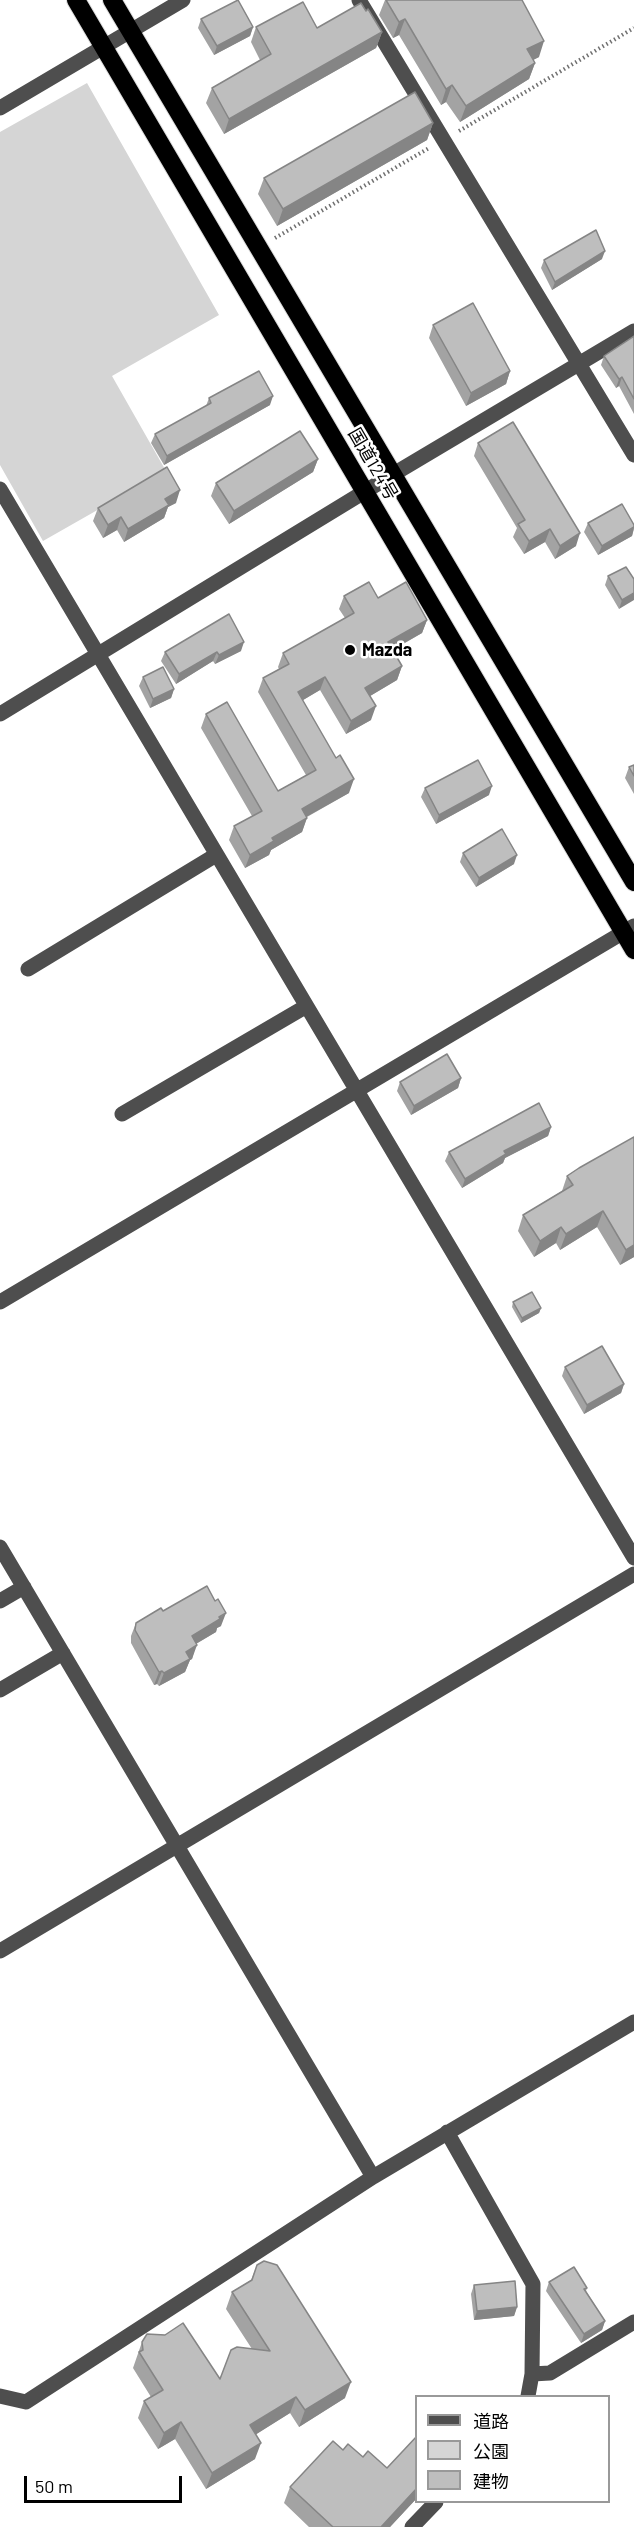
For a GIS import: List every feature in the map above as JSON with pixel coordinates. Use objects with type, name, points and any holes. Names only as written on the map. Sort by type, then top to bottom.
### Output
[{"type":"highway","name":"国道124号","points":[[76,0],[365,492],[628,929],[634,950]]},
{"type":"highway","name":"国道124号","points":[[112,0],[634,882]]},
{"type":"street","points":[[0,108],[183,0]]},
{"type":"street","points":[[359,0],[634,455]]},
{"type":"street","points":[[0,714],[634,331]]},
{"type":"street","points":[[0,489],[305,1007],[634,1558]]},
{"type":"street","points":[[28,969],[216,855]]},
{"type":"street","points":[[0,1302],[628,929]]},
{"type":"street","points":[[122,1114],[305,1007]]},
{"type":"street","points":[[0,1547],[373,2177]]},
{"type":"street","points":[[0,1951],[634,1574]]},
{"type":"street","points":[[0,1601],[24,1587]]},
{"type":"street","points":[[0,1690],[63,1653]]},
{"type":"street","points":[[0,2396],[26,2402],[373,2177],[634,2022]]},
{"type":"street","points":[[447,2132],[533,2284],[532,2374],[528,2395]]},
{"type":"street","points":[[532,2374],[550,2373],[634,2322]]},
{"type":"street","points":[[412,2527],[435,2503]]},
{"type":"green space","points":[[87,83],[219,315],[112,376],[166,471],[43,541],[0,465],[0,132]]},
{"type":"building","points":[[238,0],[253,27],[217,46],[201,19]]},
{"type":"building","points":[[386,0],[522,0],[544,41],[527,49],[535,63],[466,106],[452,85],[446,89],[405,19],[399,22]]},
{"type":"building","points":[[303,2],[317,28],[361,3],[366,11],[368,9],[382,32],[229,119],[212,88],[271,54],[256,27]]},
{"type":"building","points":[[415,92],[433,123],[283,209],[264,178]]},
{"type":"building","points":[[596,230],[605,251],[555,282],[544,260]]},
{"type":"building","points":[[473,303],[510,371],[471,393],[433,325]]},
{"type":"building","points":[[634,336],[634,399],[622,377],[619,379],[604,356]]},
{"type":"building","points":[[259,371],[273,396],[167,456],[155,434],[211,403],[209,398]]},
{"type":"building","points":[[513,422],[580,533],[560,546],[550,529],[529,541],[518,524],[525,520],[478,443]]},
{"type":"building","points":[[300,431],[318,459],[234,511],[216,483]]},
{"type":"building","points":[[167,467],[180,490],[165,499],[169,505],[128,529],[121,517],[108,525],[98,508]]},
{"type":"building","points":[[622,504],[634,527],[602,546],[588,523]]},
{"type":"building","points":[[626,567],[634,579],[634,593],[622,600],[608,576]]},
{"type":"building","points":[[369,582],[378,598],[406,582],[427,620],[388,642],[402,666],[365,688],[376,706],[351,721],[325,677],[298,692],[336,758],[340,755],[354,779],[302,809],[307,818],[272,838],[274,841],[250,855],[234,826],[262,811],[206,714],[227,702],[278,791],[316,770],[263,678],[289,664],[283,653],[354,613],[344,596]]},
{"type":"building","points":[[229,614],[244,642],[219,655],[217,652],[179,674],[165,652]]},
{"type":"building","points":[[163,667],[174,689],[153,699],[143,677]]},
{"type":"building","points":[[478,760],[492,786],[439,815],[425,788]]},
{"type":"building","points":[[634,765],[634,776],[629,767]]},
{"type":"building","points":[[502,829],[517,855],[479,878],[463,853]]},
{"type":"building","points":[[447,1054],[461,1078],[414,1106],[400,1082]]},
{"type":"building","points":[[539,1103],[551,1127],[504,1151],[506,1154],[465,1179],[449,1152]]},
{"type":"building","points":[[634,1137],[634,1245],[626,1250],[603,1211],[566,1234],[561,1227],[540,1241],[523,1215],[573,1185],[567,1176]]},
{"type":"building","points":[[532,1292],[541,1308],[522,1318],[513,1302]]},
{"type":"building","points":[[602,1346],[624,1384],[587,1405],[565,1367]]},
{"type":"building","points":[[207,1586],[215,1601],[218,1599],[226,1613],[192,1636],[197,1645],[186,1652],[190,1659],[164,1673],[159,1672],[135,1630],[136,1623],[161,1608],[163,1611]]},
{"type":"building","points":[[264,2261],[277,2265],[351,2382],[305,2410],[296,2397],[250,2425],[261,2443],[212,2473],[181,2422],[164,2433],[144,2401],[163,2390],[139,2352],[143,2350],[142,2342],[147,2334],[165,2335],[183,2323],[220,2379],[231,2350],[237,2347],[270,2351],[232,2292],[252,2280],[257,2265]]},
{"type":"building","points":[[574,2267],[587,2288],[584,2289],[605,2321],[584,2334],[549,2282]]},
{"type":"building","points":[[515,2281],[517,2307],[477,2311],[474,2285]]},
{"type":"building","points":[[415,2438],[415,2490],[381,2527],[333,2527],[290,2487],[333,2441],[343,2450],[348,2444],[363,2457],[368,2451],[387,2468]]},
{"type":"place","name":"Mazda","points":[[350,650]]}]
